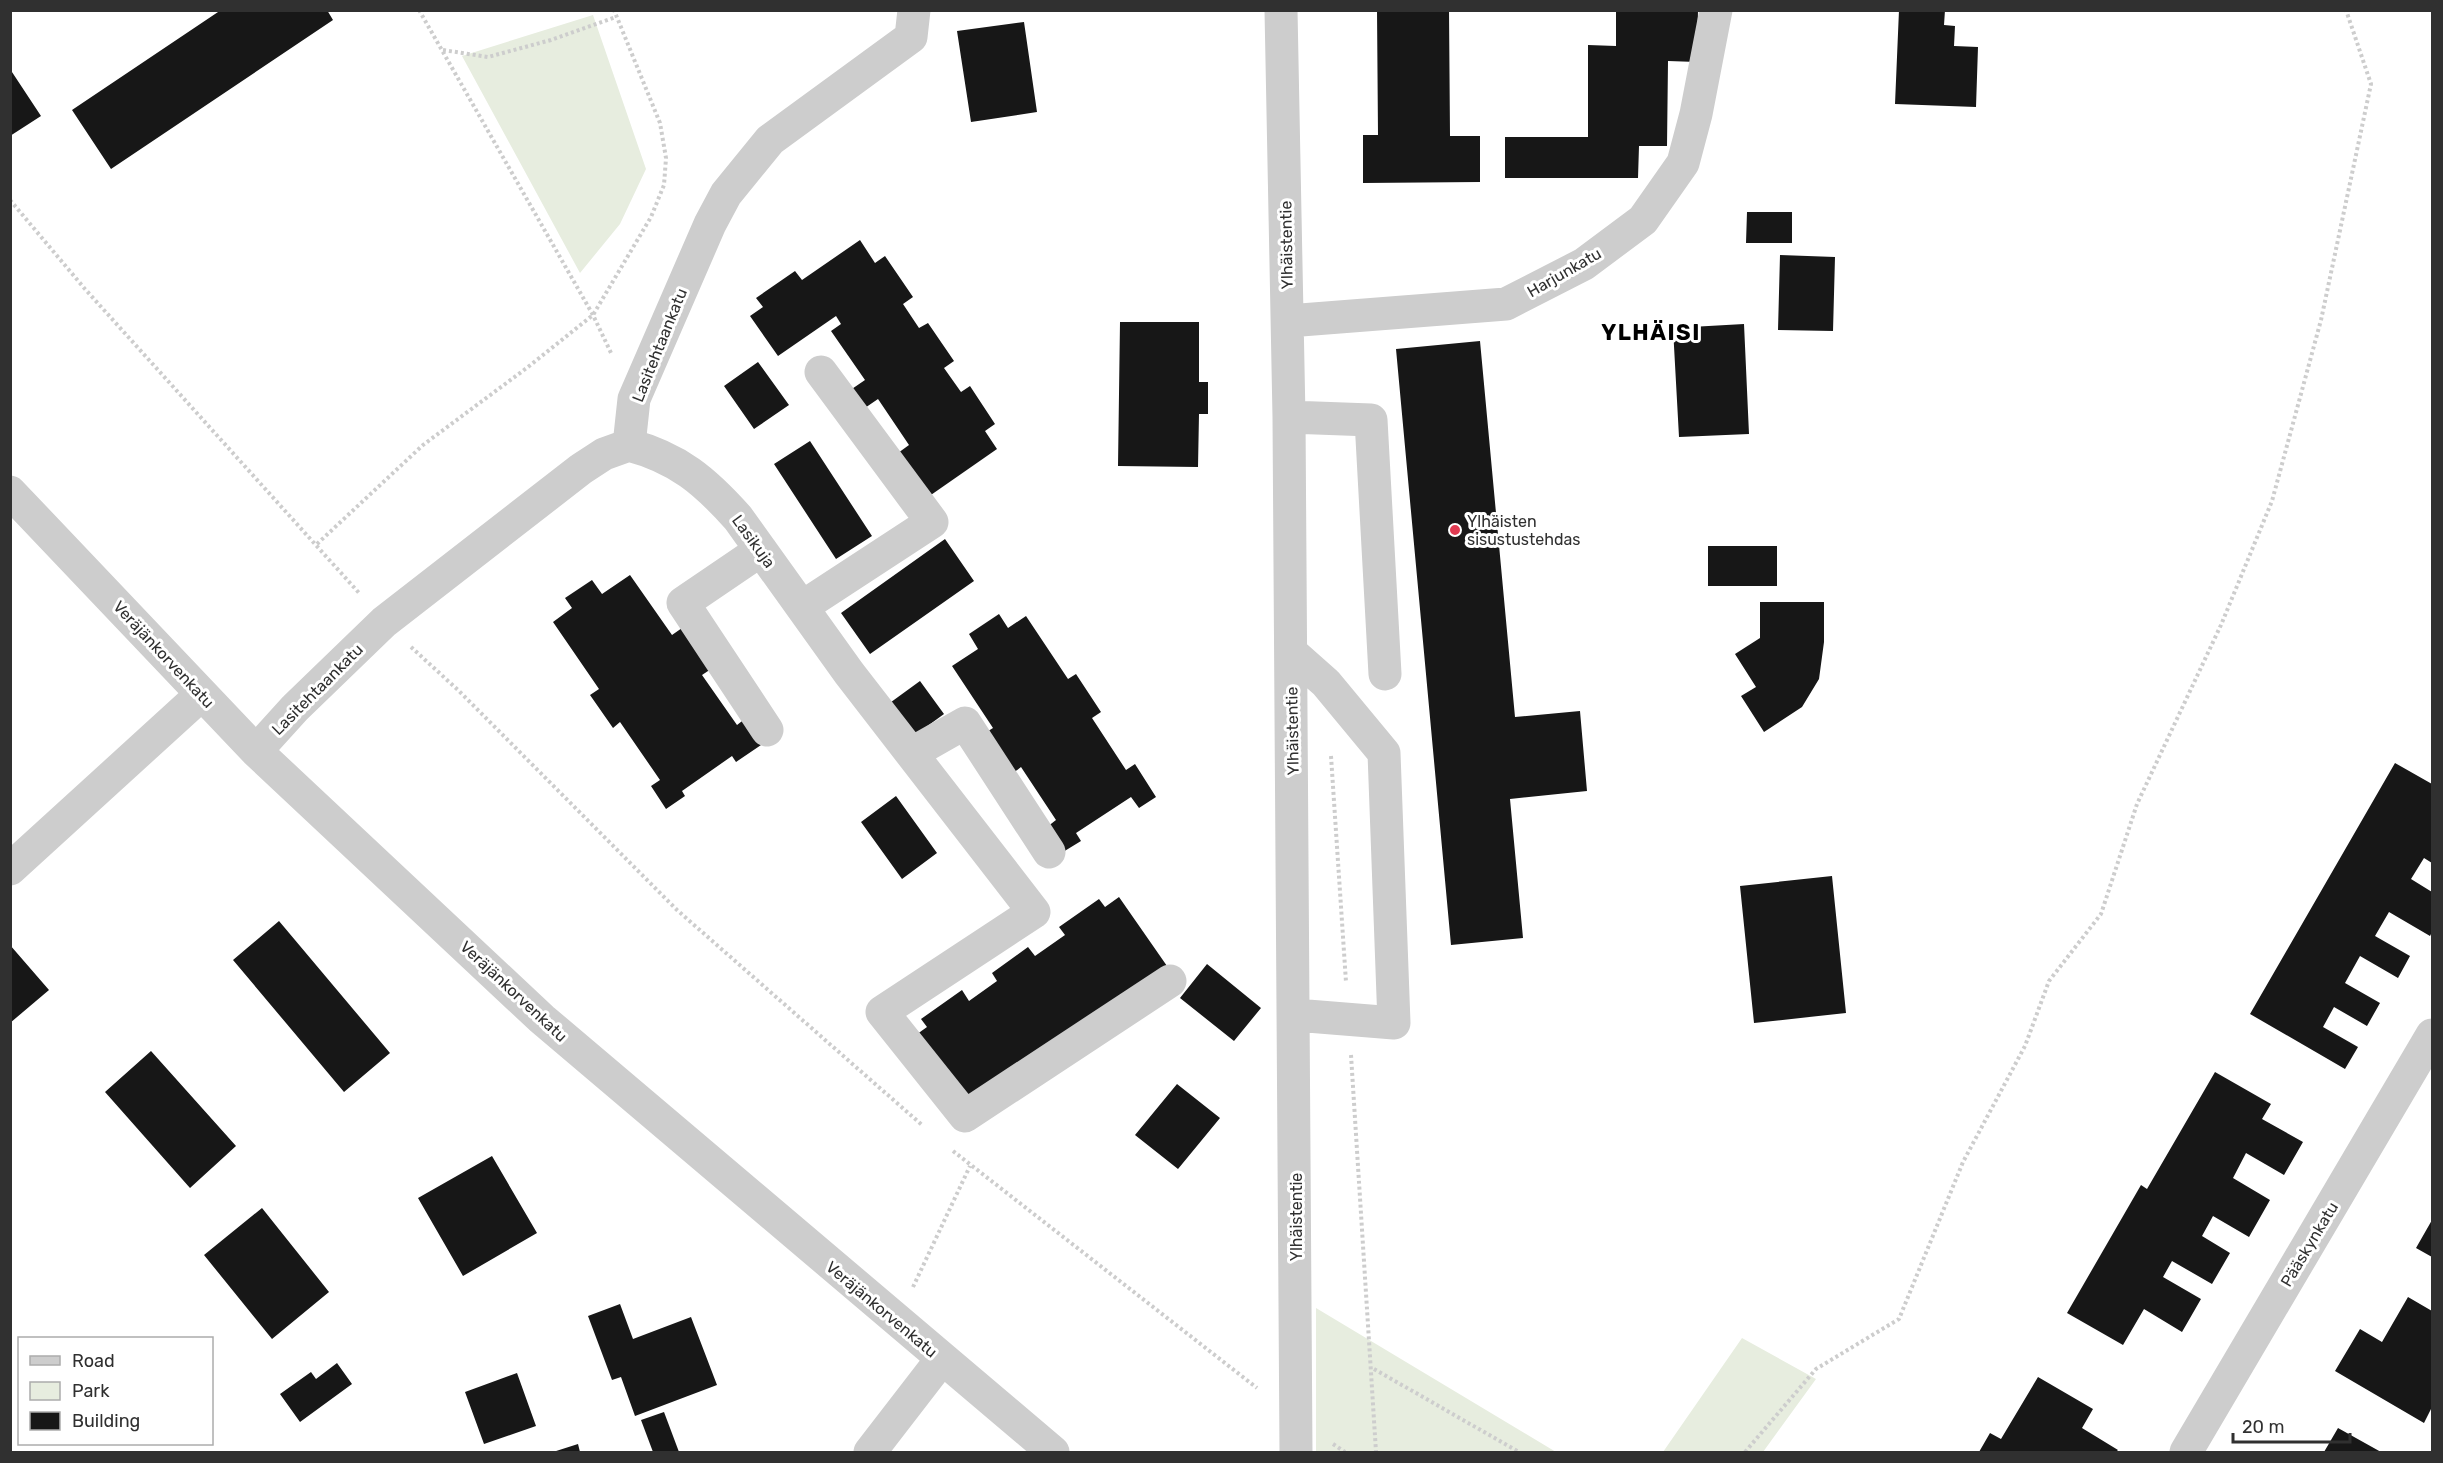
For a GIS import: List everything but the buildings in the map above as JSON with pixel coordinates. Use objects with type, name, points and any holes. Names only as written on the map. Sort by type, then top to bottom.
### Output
[{"type":"street","name":"Ylhäistentie","points":[[1281,10],[1289,417],[1295,1015],[1296,1452]]},
{"type":"street","name":"Harjunkatu","points":[[1288,321],[1506,304],[1584,264],[1643,220],[1683,163],[1696,114],[1716,10]]},
{"type":"street","name":"Lasitehtaankatu","points":[[256,751],[295,708],[384,622],[581,469],[604,454],[629,445],[634,399],[710,224],[726,194],[745,166],[770,140],[913,24]]},
{"type":"street","points":[[802,607],[932,522],[821,372]]},
{"type":"street","points":[[1289,417],[1371,420],[1385,674]]},
{"type":"street","name":"Lasikuja","points":[[629,445],[655,452],[678,463],[699,479],[738,518],[849,673],[1034,912],[882,1012],[965,1116],[1170,981]]},
{"type":"street","name":"Veräjänkorvenkatu","points":[[10,492],[256,751],[542,1019],[941,1360],[1053,1452]]},
{"type":"street","points":[[762,550],[683,603],[767,730]]},
{"type":"street","points":[[1291,651],[1326,683],[1384,753],[1395,1023],[1295,1015]]},
{"type":"street","points":[[10,869],[202,694]]},
{"type":"street","points":[[912,753],[965,723],[1049,852]]},
{"type":"street","name":"Pääskynkatu","points":[[2186,1452],[2433,1035]]},
{"type":"street","points":[[870,1452],[941,1360]]},
{"type":"path","points":[[419,10],[593,315],[634,399]]},
{"type":"path","points":[[316,544],[423,445],[528,367],[593,315],[651,217],[664,185],[666,158],[660,123],[614,10]]},
{"type":"path","points":[[1745,1452],[1816,1369],[1899,1319],[1963,1162],[2025,1046],[2049,981],[2101,914],[2138,804],[2220,625],[2272,501],[2321,320],[2371,84],[2346,10]]},
{"type":"path","points":[[442,50],[488,57],[551,40],[616,17]]},
{"type":"path","points":[[10,200],[85,289],[384,622],[458,690],[677,910],[926,1128]]},
{"type":"path","points":[[952,1150],[1296,1418],[1345,1452]]},
{"type":"path","points":[[897,1322],[970,1166]]},
{"type":"path","points":[[1373,1368],[1519,1452]]},
{"type":"green space","points":[[593,15],[646,169],[620,224],[580,273],[462,56]]},
{"type":"green space","points":[[1316,1308],[1556,1452],[1316,1452]]},
{"type":"green space","points":[[1742,1338],[1816,1379],[1763,1452],[1663,1452]]},
{"type":"place","name":"Ylhäisten sisustustehdas","points":[[1455,530]]},
{"type":"district","name":"YLHÄISI","points":[[1651,332]]}]
